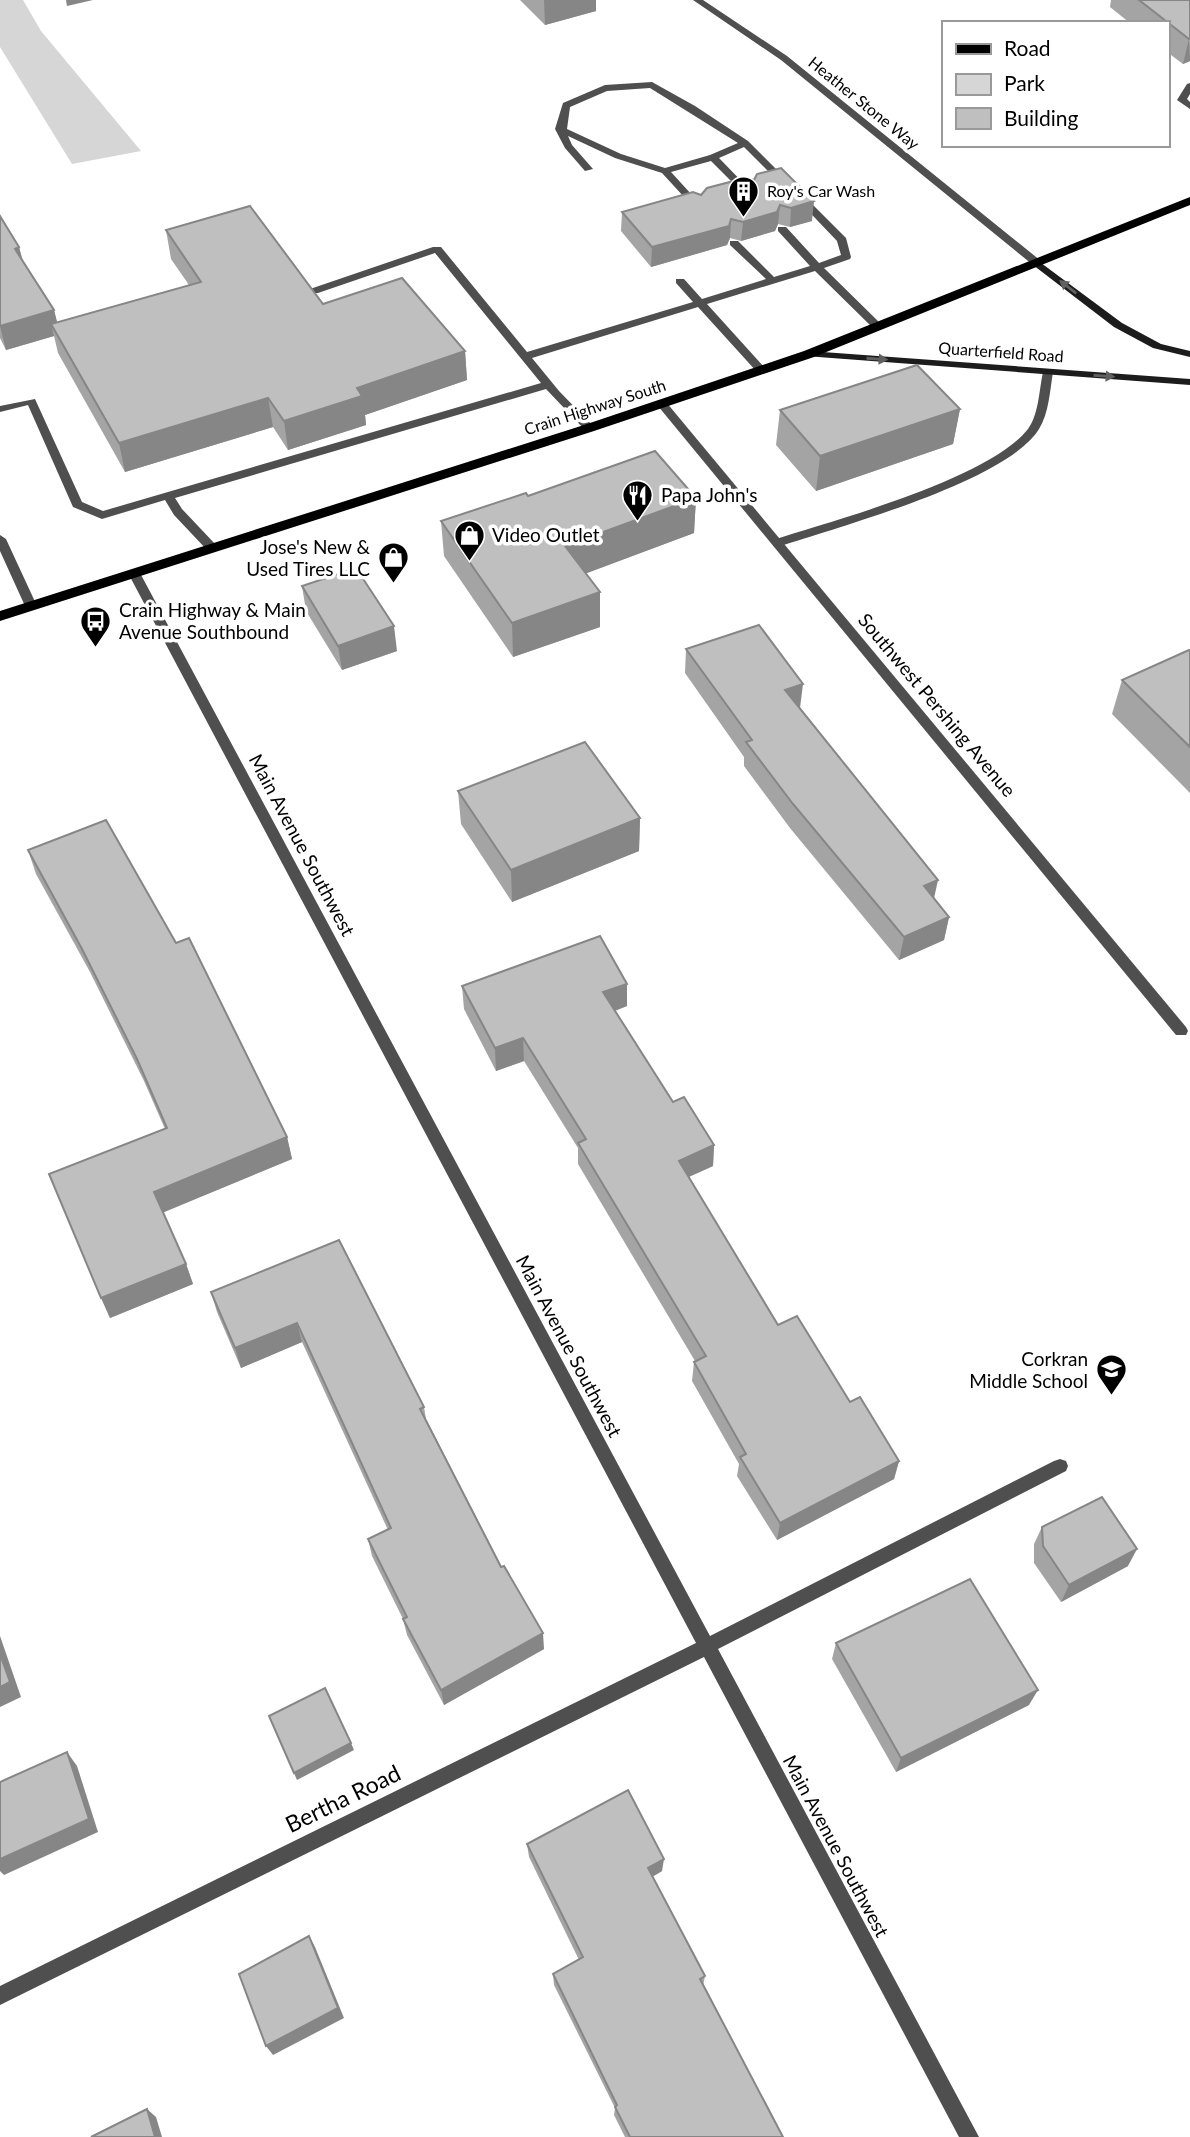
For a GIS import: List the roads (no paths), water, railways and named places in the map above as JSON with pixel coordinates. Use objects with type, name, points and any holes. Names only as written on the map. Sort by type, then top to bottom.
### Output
[{"type":"main road","name":"Crain Highway South","points":[[0,616],[589,428],[809,354],[1190,201]]},
{"type":"main road","points":[[1037,263],[1118,325],[1157,346],[1190,354]]},
{"type":"main road","name":"Quarterfield Road","points":[[809,354],[1190,382]]},
{"type":"street","name":"Heather Stone Way","points":[[698,0],[784,58],[1037,263]]},
{"type":"street","points":[[526,356],[846,257],[842,240],[745,143],[652,85],[605,88],[566,105],[560,129],[561,137],[588,169]]},
{"type":"street","points":[[1190,86],[1182,100],[1190,106]]},
{"type":"street","points":[[560,129],[618,156],[665,171],[699,209]]},
{"type":"street","points":[[665,171],[713,157],[745,143]]},
{"type":"street","points":[[713,157],[750,195]]},
{"type":"street","points":[[782,229],[878,327]]},
{"type":"street","points":[[734,243],[773,281]]},
{"type":"street","points":[[314,291],[437,249],[548,385],[589,428]]},
{"type":"street","points":[[680,281],[761,370]]},
{"type":"street","points":[[777,543],[970,476],[1020,446],[1035,428],[1048,372]]},
{"type":"street","points":[[0,409],[31,401],[77,504],[102,515],[548,385]]},
{"type":"street","name":"Southwest Pershing Avenue","points":[[662,404],[1181,1031]]},
{"type":"street","points":[[168,496],[178,512],[212,548]]},
{"type":"street","points":[[0,539],[30,606]]},
{"type":"street","name":"Main Avenue Southwest","points":[[134,573],[969,2137]]},
{"type":"street","name":"Bertha Road","points":[[0,1996],[707,1646],[1060,1466]]},
{"type":"place","name":"Roy's Car Wash","points":[[744,218]]},
{"type":"place","name":"Papa John's","points":[[638,522]]},
{"type":"place","name":"Video Outlet","points":[[469,562]]},
{"type":"place","name":"Jose's New & Used Tires LLC","points":[[393,585]]},
{"type":"place","name":"Crain Highway & Main Avenue Southbound","points":[[96,648]]},
{"type":"place","name":"Corkran Middle School","points":[[1111,1397]]}]
